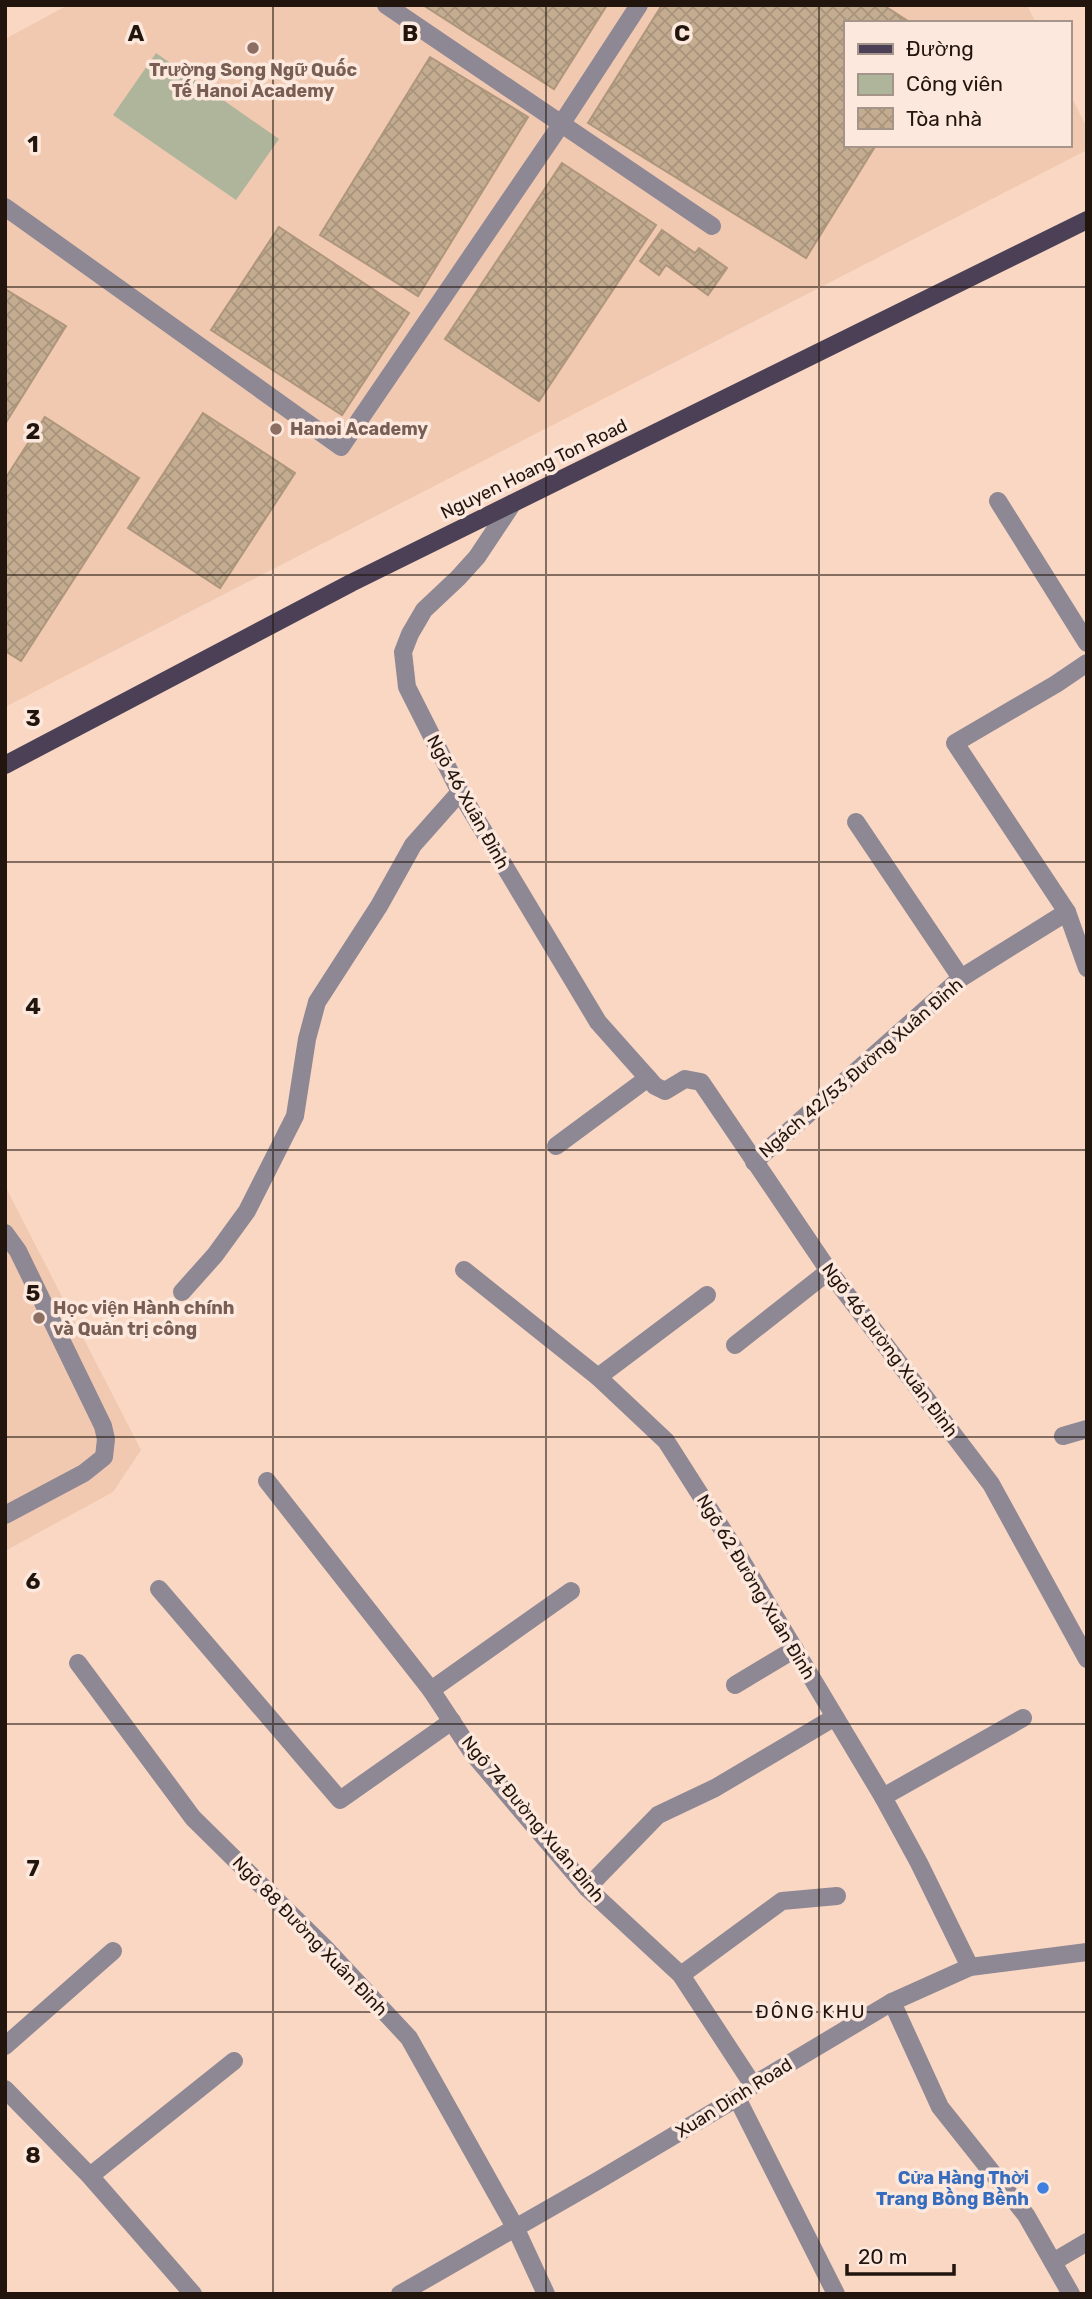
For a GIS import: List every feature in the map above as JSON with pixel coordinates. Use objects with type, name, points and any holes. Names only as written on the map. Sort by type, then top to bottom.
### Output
[{"type":"main road","name":"Nguyen Hoang Ton Road","points":[[5,765],[351,583],[1087,220]]},
{"type":"street","points":[[386,5],[712,226]]},
{"type":"street","points":[[5,207],[341,447],[562,123],[639,5]]},
{"type":"street","points":[[998,501],[1087,643]]},
{"type":"street","name":"Ngõ 46 Xuân Đỉnh","points":[[513,503],[477,557],[424,610],[410,634],[403,652],[407,687],[460,792],[598,1022],[654,1086],[665,1091]]},
{"type":"street","points":[[1087,663],[955,743],[1074,919],[1087,968]]},
{"type":"street","points":[[182,1292],[215,1255],[247,1211],[295,1116],[307,1039],[317,1002],[379,906],[413,845],[460,792]]},
{"type":"street","points":[[856,822],[961,978]]},
{"type":"street","name":"Ngách 42/53 Đường Xuân Đỉnh","points":[[754,1162],[961,978],[1074,919]]},
{"type":"street","points":[[556,1146],[648,1078]]},
{"type":"street","name":"Ngõ 46 Đường Xuân Đỉnh","points":[[665,1091],[685,1079],[701,1082],[829,1271],[991,1485],[1087,1659]]},
{"type":"street","points":[[5,1233],[18,1251],[103,1426],[106,1439],[104,1457],[84,1474],[5,1516]]},
{"type":"street","name":"Ngõ 62 Đường Xuân Đỉnh","points":[[464,1270],[598,1377],[667,1441],[732,1543],[883,1797],[970,1967]]},
{"type":"street","points":[[735,1345],[829,1271]]},
{"type":"street","points":[[598,1377],[707,1295]]},
{"type":"street","points":[[1063,1436],[1087,1429]]},
{"type":"street","name":"Ngõ 74 Đường Xuân Đỉnh","points":[[267,1481],[431,1690],[474,1755],[587,1888],[681,1975],[753,2085]]},
{"type":"street","points":[[159,1588],[340,1800],[452,1721]]},
{"type":"street","points":[[431,1690],[571,1591]]},
{"type":"street","points":[[735,1685],[795,1649]]},
{"type":"street","name":"Ngõ 88 Đường Xuân Đỉnh","points":[[78,1663],[193,1818],[325,1948],[409,2038],[515,2227],[546,2294]]},
{"type":"street","points":[[587,1888],[658,1815],[715,1788],[835,1717]]},
{"type":"street","points":[[883,1797],[1023,1717]]},
{"type":"street","points":[[681,1975],[782,1902],[837,1896]]},
{"type":"street","points":[[5,2046],[113,1951]]},
{"type":"street","name":"Xuan Dinh Road","points":[[400,2294],[600,2180],[892,2003],[970,1967],[1087,1952]]},
{"type":"street","points":[[892,2003],[940,2107],[1026,2214],[1071,2294]]},
{"type":"street","points":[[90,2176],[234,2061]]},
{"type":"street","points":[[5,2089],[90,2176],[193,2294]]},
{"type":"street","points":[[737,2098],[836,2294]]},
{"type":"street","points":[[1053,2262],[1087,2242]]},
{"type":"shaded area","name":"Hanoi Academy","points":[[68,5],[1027,5],[1035,21],[844,21],[844,147],[1071,147],[1071,96],[1087,128],[1087,150],[5,707],[5,39]]},
{"type":"shaded area","name":"Học viện Hành chính và Quản trị công","points":[[5,1186],[141,1450],[113,1492],[5,1551]]},
{"type":"green space","points":[[156,53],[279,139],[236,200],[113,115]]},
{"type":"building","points":[[423,5],[607,5],[554,89]]},
{"type":"building","points":[[662,5],[883,5],[908,21],[844,21],[844,147],[875,147],[806,258],[588,123]]},
{"type":"building","points":[[430,57],[528,117],[418,296],[320,235]]},
{"type":"building","points":[[562,163],[656,225],[539,401],[445,339]]},
{"type":"building","points":[[279,227],[409,313],[342,415],[211,330]]},
{"type":"building","points":[[662,230],[695,253],[699,248],[727,268],[708,295],[666,265],[659,275],[640,261]]},
{"type":"building","points":[[5,289],[66,326],[5,424]]},
{"type":"building","points":[[203,413],[295,473],[220,588],[128,528]]},
{"type":"building","points":[[45,417],[139,478],[21,661],[5,651],[5,479]]},
{"type":"place","name":"Trường Song Ngữ Quốc Tế Hanoi Academy","points":[[253,48]]},
{"type":"place","name":"Hanoi Academy","points":[[276,429]]},
{"type":"place","name":"Học viện Hành chính và Quản trị công","points":[[39,1318]]},
{"type":"place","name":"Cửa Hàng Thời Trang Bồng Bềnh","points":[[1043,2188]]},
{"type":"district","name":"ĐÔNG KHU","points":[[811,2011]]}]
